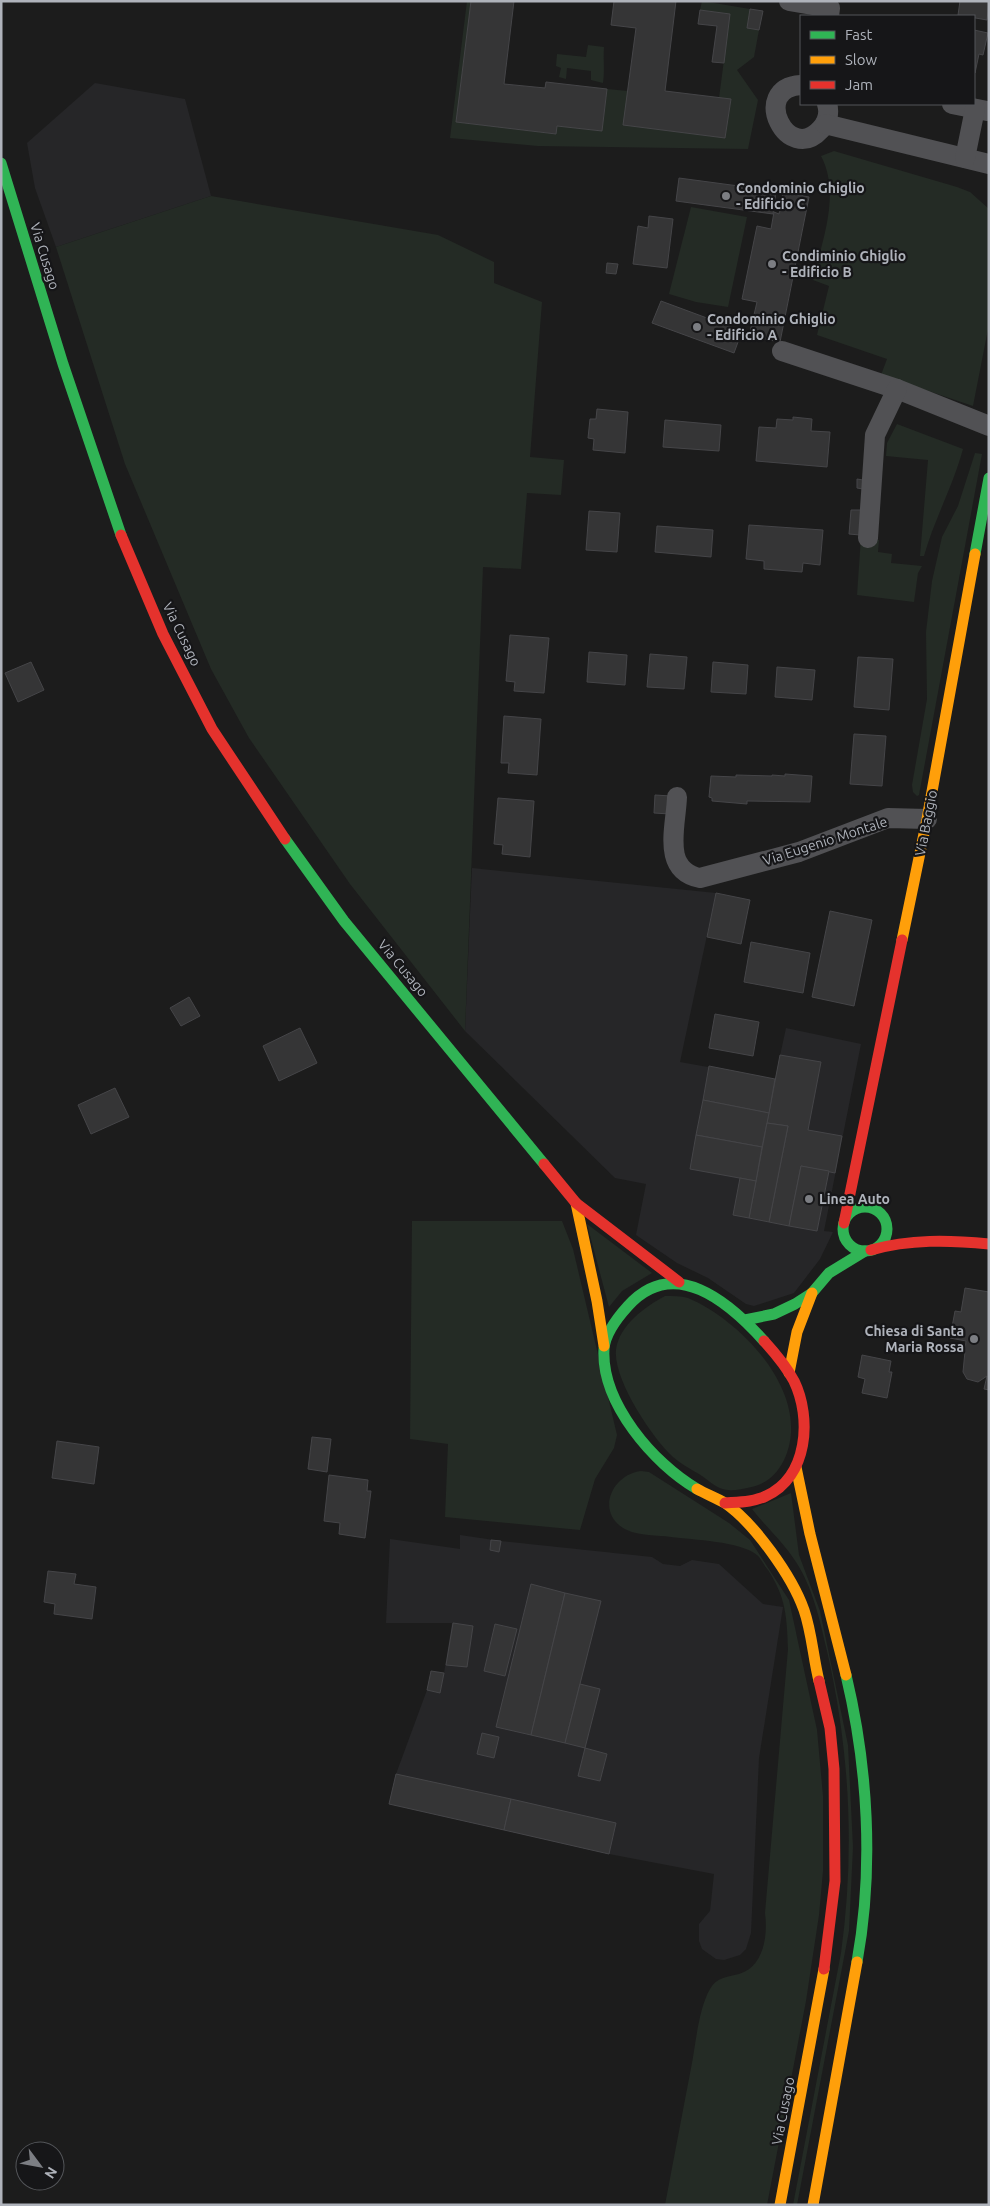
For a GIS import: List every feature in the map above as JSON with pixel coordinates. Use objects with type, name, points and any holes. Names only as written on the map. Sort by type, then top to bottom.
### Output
[{"type":"main road","name":"Via Cusago","points":[[1,163],[62,364],[116,524],[168,642],[212,729],[263,809],[344,921],[576,1203]]},
{"type":"main road","name":"Via Baggio","points":[[829,1273],[844,1227],[857,1168],[927,819],[989,478]]},
{"type":"main road","name":"Via Baggio","points":[[857,1168],[865,1191],[876,1211]]},
{"type":"main road","points":[[576,1203],[679,1282],[702,1291],[745,1320],[762,1336],[789,1373],[796,1384],[804,1425],[802,1450],[796,1467],[789,1478],[772,1494],[746,1502],[725,1503],[680,1479],[641,1440],[616,1399],[606,1366],[597,1301],[576,1203]]},
{"type":"main road","points":[[895,1220],[876,1211],[862,1208],[855,1210],[849,1214],[844,1227],[844,1237],[852,1247],[868,1250],[900,1243],[966,1242],[989,1244]]},
{"type":"main road","points":[[868,1250],[881,1244],[886,1233],[885,1222],[876,1211]]},
{"type":"main road","points":[[918,1230],[966,1242]]},
{"type":"main road","name":"Via Baggio","points":[[789,1373],[794,1338],[800,1317],[812,1293],[829,1273],[868,1250]]},
{"type":"main road","points":[[604,1346],[613,1326],[636,1298],[662,1284],[679,1282]]},
{"type":"main road","name":"Via Baggio","points":[[745,1320],[774,1314],[796,1304],[812,1293]]},
{"type":"main road","points":[[796,1467],[810,1534],[847,1677],[863,1762],[866,1856],[861,1939],[813,2205]]},
{"type":"main road","name":"Via Cusago","points":[[725,1503],[766,1546],[802,1605],[832,1745],[834,1888],[815,2024],[780,2205]]},
{"type":"street","points":[[789,1],[830,8]]},
{"type":"street","points":[[800,85],[790,88],[777,101],[775,110],[780,127],[787,133],[804,138],[820,131],[826,114],[989,164]]},
{"type":"street","points":[[957,105],[982,110],[965,158]]},
{"type":"street","points":[[782,351],[897,389],[989,426]]},
{"type":"street","points":[[868,538],[875,435],[897,389]]},
{"type":"street","name":"Via Eugenio Montale","points":[[677,797],[674,859],[680,869],[689,876],[700,878],[799,852],[888,818],[927,819]]},
{"type":"shaded area","points":[[467,1],[471,1],[456,122],[555,134],[557,126],[602,131],[607,89],[628,91],[624,125],[725,138],[731,100],[719,98],[730,14],[700,10],[702,1],[750,9],[747,28],[759,30],[754,57],[737,70],[758,100],[748,149],[538,146],[450,138]]},
{"type":"shaded area","points":[[588,45],[604,47],[603,83],[591,80],[591,71],[567,68],[566,79],[559,77],[561,68],[556,66],[557,54],[586,57]]},
{"type":"shaded area","points":[[95,83],[185,99],[211,196],[56,247],[35,188],[27,143]]},
{"type":"shaded area","points":[[834,151],[957,187],[970,192],[989,209],[989,324],[973,406],[881,375],[887,359],[817,335],[829,286],[813,280],[825,234],[830,202],[827,171],[821,156]]},
{"type":"shaded area","points":[[211,196],[438,235],[494,262],[494,283],[542,302],[530,457],[564,460],[561,495],[527,493],[521,569],[483,567],[465,1031],[350,884],[249,738],[211,669],[125,464],[56,247]]},
{"type":"shaded area","points":[[691,207],[747,217],[728,307],[696,302],[669,294]]},
{"type":"shaded area","points":[[897,424],[963,449],[924,556],[920,556],[928,460],[886,456],[887,443]]},
{"type":"shaded area","points":[[975,453],[982,454],[919,795],[917,796],[913,792],[912,785],[927,699],[926,632],[932,581],[942,537],[958,506]]},
{"type":"shaded area","points":[[861,537],[879,540],[878,552],[892,554],[891,563],[922,566],[918,573],[914,602],[857,595]]},
{"type":"shaded area","points":[[472,868],[716,893],[680,1062],[775,1079],[786,1028],[861,1044],[824,1231],[833,1232],[820,1259],[794,1293],[754,1306],[746,1304],[708,1278],[677,1263],[636,1235],[646,1184],[615,1178],[465,1031]]},
{"type":"shaded area","points":[[412,1221],[562,1221],[573,1249],[617,1435],[614,1448],[595,1479],[580,1530],[445,1517],[448,1444],[410,1439]]},
{"type":"shaded area","points":[[587,1224],[652,1273],[622,1291],[609,1307]]},
{"type":"shaded area","points":[[665,1296],[688,1298],[709,1309],[730,1324],[768,1364],[781,1387],[789,1411],[791,1436],[781,1466],[765,1482],[753,1487],[735,1490],[725,1490],[718,1487],[673,1457],[664,1448],[645,1422],[627,1392],[617,1362],[616,1350],[618,1341],[622,1332],[634,1317]]},
{"type":"shaded area","points":[[641,1471],[649,1472],[729,1523],[750,1540],[789,1600],[817,1730],[823,1796],[823,1871],[819,1915],[806,2001],[767,2205],[665,2205],[698,2025],[706,1997],[713,1985],[719,1980],[739,1974],[754,1965],[765,1940],[765,1913],[788,1649],[784,1608],[779,1589],[768,1570],[758,1556],[749,1550],[716,1542],[637,1533],[627,1530],[617,1523],[611,1515],[609,1506],[610,1496],[621,1480],[630,1474]]},
{"type":"shaded area","points":[[791,1493],[799,1555],[820,1611],[848,1745],[853,1847],[849,1931],[797,2205],[793,2205],[841,1953],[848,1877],[849,1839],[848,1802],[841,1726],[822,1628],[802,1572],[786,1548],[752,1509]]},
{"type":"shaded area","points":[[460,1535],[652,1557],[663,1564],[680,1566],[692,1560],[719,1564],[763,1604],[783,1607],[759,1758],[751,1933],[746,1949],[740,1955],[724,1960],[716,1959],[702,1949],[699,1941],[699,1924],[710,1911],[714,1874],[609,1854],[389,1804],[396,1774],[427,1690],[431,1671],[444,1673],[452,1623],[386,1623],[390,1539],[460,1549]]},
{"type":"building","points":[[471,1],[514,1],[504,84],[545,88],[546,82],[607,89],[602,131],[557,126],[556,134],[456,122]]},
{"type":"building","points":[[614,1],[676,1],[665,91],[731,99],[725,138],[623,125],[636,28],[611,25]]},
{"type":"building","points":[[960,1],[989,1],[987,20],[975,18],[975,15],[958,15]]},
{"type":"building","points":[[750,9],[763,11],[759,30],[747,28]]},
{"type":"building","points":[[700,10],[730,14],[724,63],[712,62],[717,26],[698,24]]},
{"type":"building","points":[[975,30],[988,33],[983,55],[979,54],[975,73]]},
{"type":"building","name":"Condominio Ghiglio - Edificio C","points":[[679,178],[776,191],[773,214],[676,201]]},
{"type":"building","name":"Condiminio Ghiglio - Edificio B","points":[[783,192],[809,197],[780,342],[749,336],[757,302],[742,299],[757,226],[771,229],[774,212],[779,214]]},
{"type":"building","points":[[649,216],[673,219],[667,268],[633,264],[638,226],[648,228]]},
{"type":"building","points":[[607,263],[618,264],[616,274],[606,273]]},
{"type":"building","name":"Condominio Ghiglio - Edificio A","points":[[661,301],[742,331],[734,353],[652,323]]},
{"type":"building","points":[[597,409],[628,412],[625,453],[593,450],[594,439],[588,438],[590,419],[596,419]]},
{"type":"building","points":[[793,417],[812,419],[811,431],[830,432],[827,467],[756,461],[759,427],[776,428],[777,419],[793,420]]},
{"type":"building","points":[[665,420],[721,425],[719,451],[663,447]]},
{"type":"building","points":[[857,479],[863,480],[863,489],[857,488]]},
{"type":"building","points":[[851,510],[861,510],[860,535],[849,534]]},
{"type":"building","points":[[589,511],[620,513],[617,552],[586,550]]},
{"type":"building","points":[[749,525],[823,530],[820,565],[803,563],[802,572],[764,569],[764,561],[746,559]]},
{"type":"building","points":[[657,526],[713,530],[711,557],[655,552]]},
{"type":"building","points":[[510,635],[549,638],[544,693],[514,691],[515,682],[506,681]]},
{"type":"building","points":[[589,652],[627,655],[625,685],[587,682]]},
{"type":"building","points":[[650,654],[687,657],[684,689],[647,687]]},
{"type":"building","points":[[858,657],[893,659],[889,710],[854,707]]},
{"type":"building","points":[[31,662],[44,690],[18,702],[5,673]]},
{"type":"building","points":[[713,662],[748,665],[746,694],[711,692]]},
{"type":"building","points":[[777,667],[815,670],[812,700],[775,697]]},
{"type":"building","points":[[504,716],[541,719],[537,775],[508,773],[509,763],[501,763]]},
{"type":"building","points":[[854,734],[886,736],[882,786],[850,784]]},
{"type":"building","points":[[785,774],[812,776],[810,802],[747,801],[747,804],[712,801],[712,798],[709,797],[711,776],[785,776]]},
{"type":"building","points":[[655,795],[671,796],[670,814],[654,813]]},
{"type":"building","points":[[498,798],[534,801],[530,857],[502,854],[503,845],[494,844]]},
{"type":"building","points":[[716,893],[750,900],[741,944],[707,937]]},
{"type":"building","points":[[830,911],[872,920],[854,1006],[812,997]]},
{"type":"building","points":[[751,942],[810,953],[803,993],[744,982]]},
{"type":"building","points":[[189,997],[200,1016],[181,1026],[170,1008]]},
{"type":"building","points":[[715,1014],[759,1022],[753,1056],[709,1048]]},
{"type":"building","points":[[300,1028],[317,1063],[279,1081],[263,1046]]},
{"type":"building","points":[[780,1055],[821,1062],[808,1130],[842,1136],[835,1173],[801,1166],[789,1226],[769,1222],[788,1126],[767,1123]]},
{"type":"building","points":[[709,1066],[775,1079],[769,1113],[703,1100]]},
{"type":"building","points":[[115,1088],[129,1117],[91,1134],[78,1105]]},
{"type":"building","points":[[703,1100],[769,1113],[762,1147],[696,1135]]},
{"type":"building","points":[[767,1123],[788,1126],[769,1222],[749,1218]]},
{"type":"building","points":[[696,1135],[762,1147],[756,1181],[690,1169]]},
{"type":"building","name":"Linea Auto","points":[[801,1166],[829,1171],[817,1231],[789,1226]]},
{"type":"building","points":[[740,1178],[756,1181],[749,1218],[733,1215]]},
{"type":"building","name":"Chiesa di Santa Maria Rossa","points":[[965,1288],[989,1292],[989,1390],[984,1389],[987,1376],[978,1382],[967,1379],[963,1372],[966,1341],[950,1338],[955,1311],[961,1312]]},
{"type":"building","points":[[862,1355],[891,1361],[889,1372],[892,1372],[887,1398],[862,1393],[865,1379],[858,1377]]},
{"type":"building","points":[[312,1437],[331,1439],[327,1472],[308,1469]]},
{"type":"building","points":[[57,1441],[99,1447],[94,1484],[52,1478]]},
{"type":"building","points":[[329,1475],[368,1480],[367,1491],[371,1491],[365,1538],[339,1534],[340,1523],[324,1521]]},
{"type":"building","points":[[491,1540],[501,1541],[499,1552],[490,1550]]},
{"type":"building","points":[[48,1571],[76,1574],[74,1584],[96,1587],[92,1619],[54,1614],[55,1604],[44,1602]]},
{"type":"building","points":[[531,1584],[565,1593],[531,1735],[496,1727]]},
{"type":"building","points":[[565,1593],[601,1601],[565,1743],[531,1735]]},
{"type":"building","points":[[453,1623],[473,1626],[467,1667],[446,1665]]},
{"type":"building","points":[[495,1624],[517,1629],[505,1676],[484,1671]]},
{"type":"building","points":[[431,1671],[444,1673],[440,1693],[427,1690]]},
{"type":"building","points":[[580,1684],[600,1689],[585,1748],[565,1743]]},
{"type":"building","points":[[482,1733],[499,1737],[494,1758],[477,1754]]},
{"type":"building","points":[[585,1748],[607,1754],[600,1781],[578,1776]]},
{"type":"building","points":[[396,1774],[511,1799],[504,1830],[389,1804]]},
{"type":"building","points":[[511,1799],[616,1823],[609,1854],[504,1830]]},
{"type":"traffic: fast","points":[[1,163],[63,364],[121,535]]},
{"type":"traffic: fast","points":[[975,554],[989,478]]},
{"type":"traffic: fast","points":[[285,839],[344,921],[544,1164]]},
{"type":"traffic: fast","points":[[865,1207],[877,1211],[883,1217],[887,1229],[883,1241],[877,1247],[865,1251],[853,1247],[847,1241],[843,1229],[847,1217],[853,1211],[865,1207]]},
{"type":"traffic: fast","points":[[745,1320],[774,1314],[795,1304],[812,1293],[829,1273],[865,1251]]},
{"type":"traffic: fast","points":[[697,1489],[664,1464],[648,1448],[633,1430],[621,1410],[611,1390],[605,1369],[604,1349],[607,1338],[624,1310],[646,1291],[664,1284],[682,1284],[718,1299],[750,1326],[764,1341]]},
{"type":"traffic: fast","points":[[846,1675],[859,1745],[864,1781],[866,1818],[866,1890],[857,1962]]},
{"type":"traffic: slow","points":[[902,940],[927,819],[975,554]]},
{"type":"traffic: slow","points":[[576,1203],[597,1301],[604,1346]]},
{"type":"traffic: slow","points":[[789,1373],[797,1332],[812,1293]]},
{"type":"traffic: slow","points":[[796,1467],[810,1534],[846,1675]]},
{"type":"traffic: slow","points":[[697,1489],[725,1503],[736,1512],[760,1537],[781,1566],[804,1610],[819,1681]]},
{"type":"traffic: slow","points":[[813,2205],[857,1962]]},
{"type":"traffic: slow","points":[[780,2205],[824,1969]]},
{"type":"traffic: jam","points":[[121,535],[163,634],[212,729],[285,839]]},
{"type":"traffic: jam","points":[[844,1223],[902,940]]},
{"type":"traffic: jam","points":[[544,1164],[576,1203],[679,1282]]},
{"type":"traffic: jam","points":[[871,1250],[886,1246],[930,1241],[989,1244]]},
{"type":"traffic: jam","points":[[725,1503],[756,1499],[766,1496],[780,1487],[791,1475],[798,1461],[802,1445],[804,1429],[800,1396],[787,1370],[764,1341]]},
{"type":"traffic: jam","points":[[819,1681],[830,1728],[834,1769],[835,1881],[824,1969]]},
{"type":"place","name":"Condominio Ghiglio - Edificio C","points":[[726,196]]},
{"type":"place","name":"Condiminio Ghiglio - Edificio B","points":[[772,264]]},
{"type":"place","name":"Condominio Ghiglio - Edificio A","points":[[697,327]]},
{"type":"place","name":"Linea Auto","points":[[809,1199]]},
{"type":"place","name":"Chiesa di Santa Maria Rossa","points":[[974,1339]]}]
